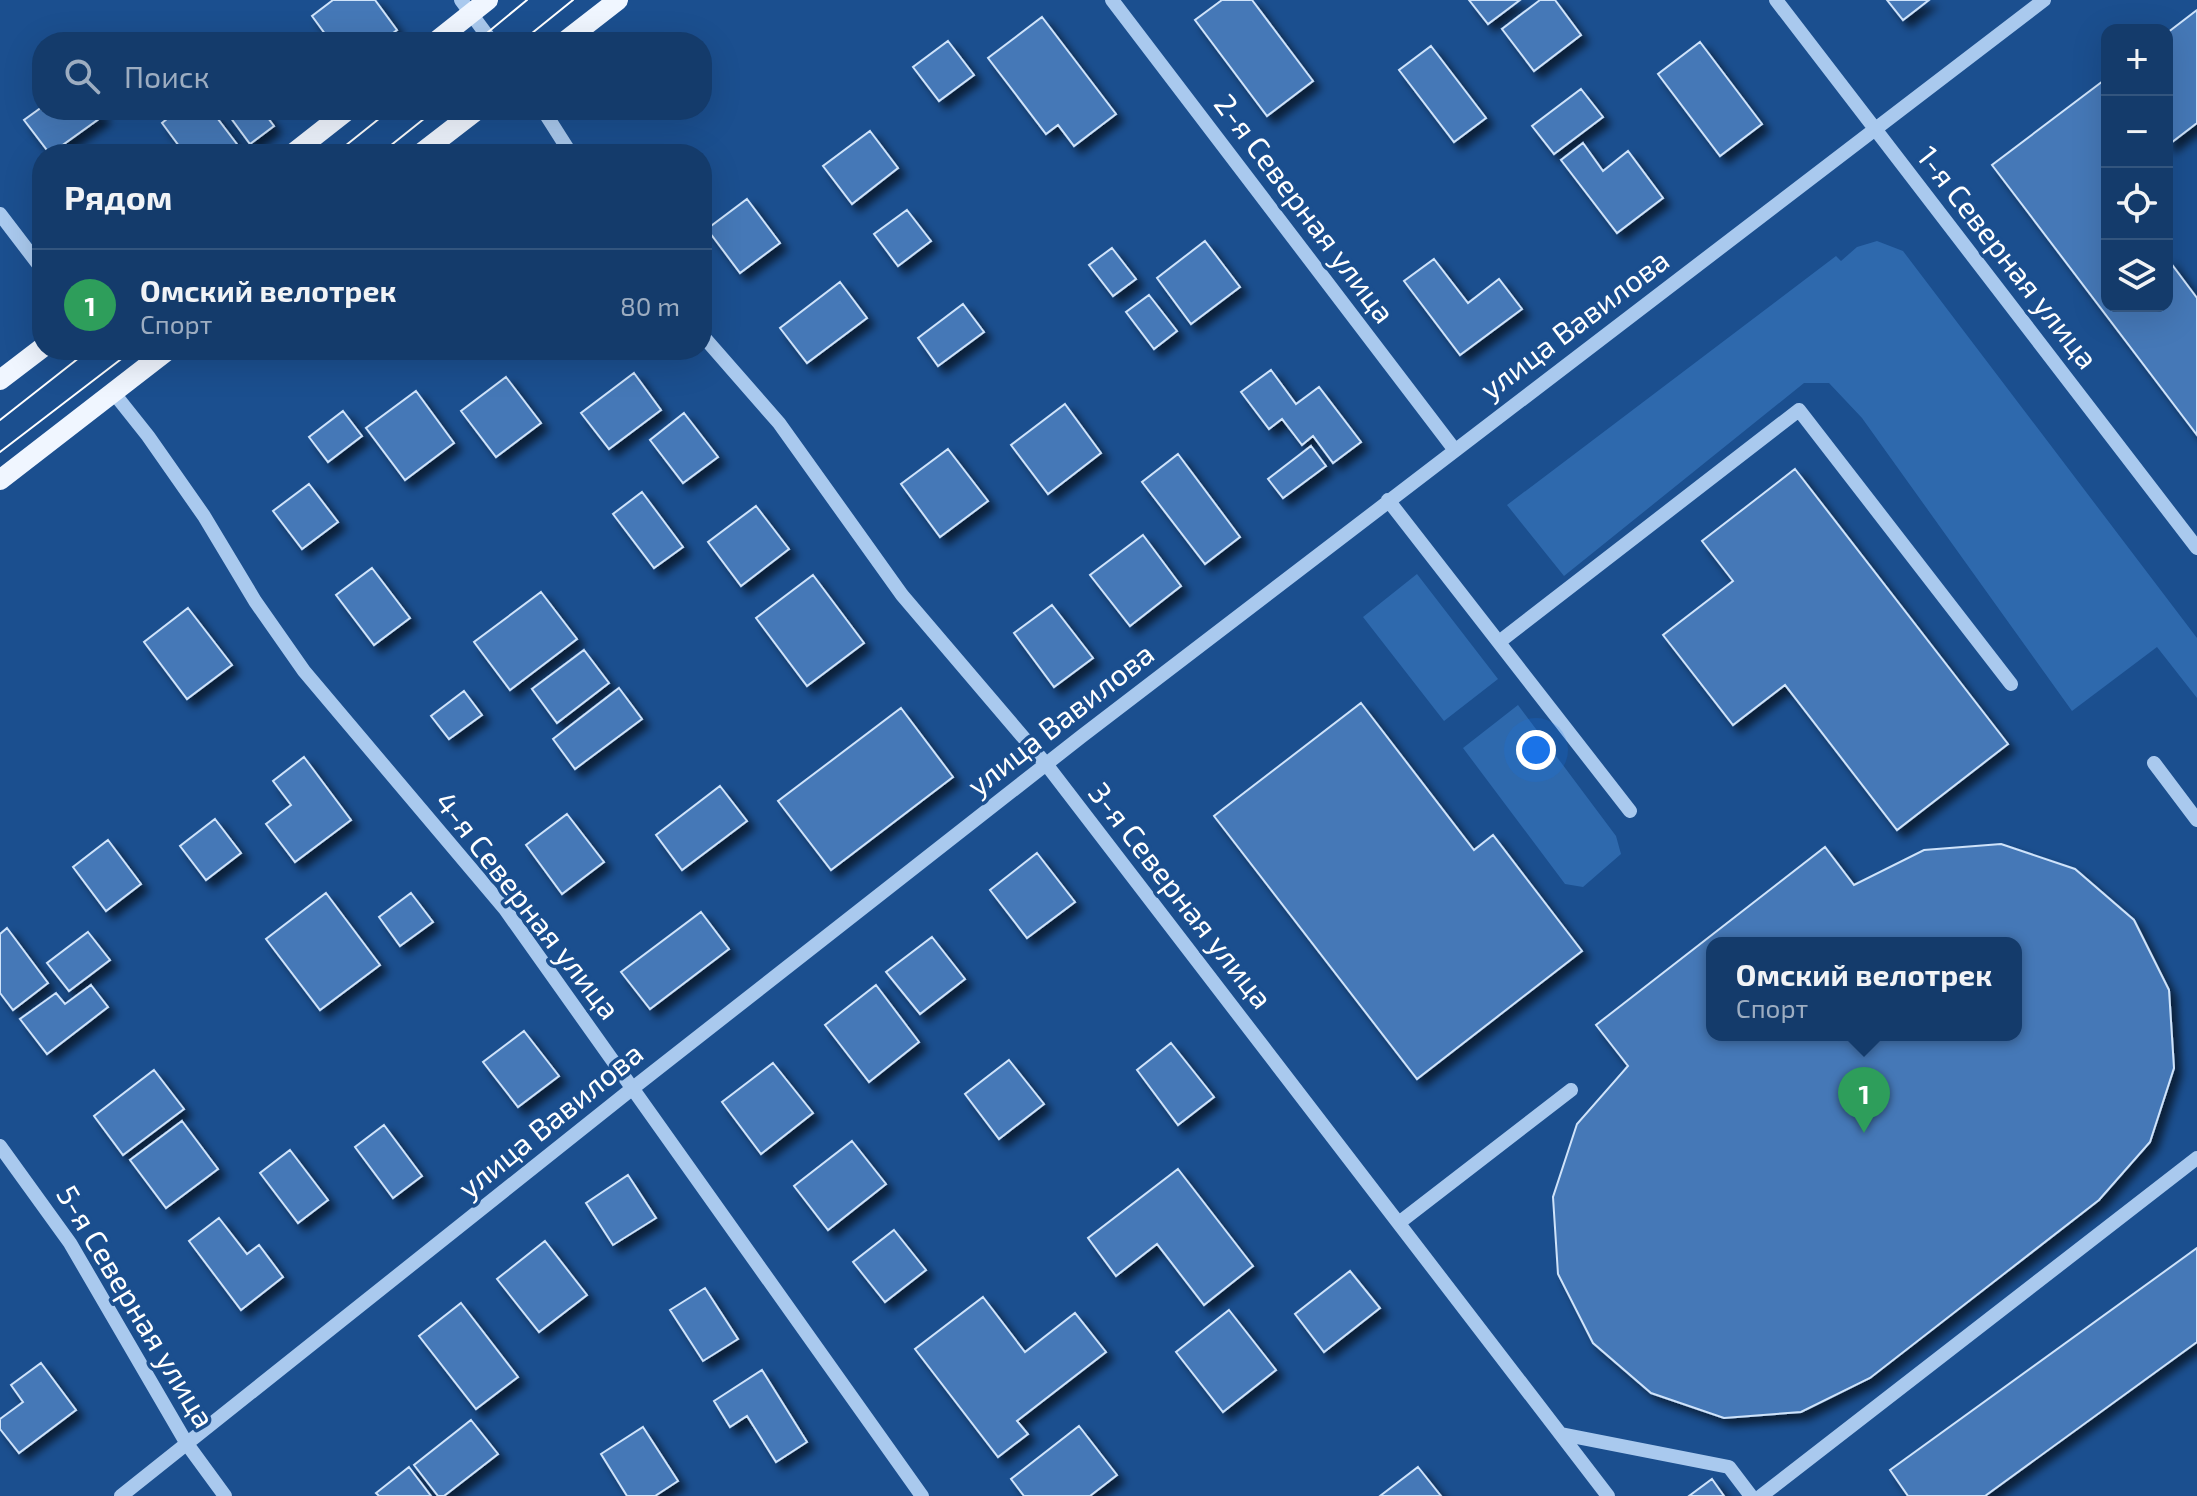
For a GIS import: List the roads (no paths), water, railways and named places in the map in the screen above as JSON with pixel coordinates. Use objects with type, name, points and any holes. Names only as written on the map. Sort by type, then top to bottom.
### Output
[{"type":"main road","points":[[444,32],[466,7],[488,0]]},
{"type":"main road","points":[[577,32],[618,0]]},
{"type":"main road","points":[[305,144],[335,120]]},
{"type":"main road","points":[[433,144],[464,120]]},
{"type":"main road","points":[[0,380],[32,356]]},
{"type":"main road","points":[[0,480],[155,360]]},
{"type":"street","name":"2-я Северная улица","points":[[1112,0],[1454,449]]},
{"type":"street","name":"1-я Северная улица","points":[[1776,0],[2197,548]]},
{"type":"street","name":"улица Вавилова","points":[[121,1496],[1046,764],[2044,0]]},
{"type":"street","points":[[466,7],[485,32]]},
{"type":"street","points":[[549,120],[565,144]]},
{"type":"street","points":[[0,214],[32,256]]},
{"type":"street","name":"3-я Северная улица","points":[[712,346],[779,423],[902,595],[1046,764],[1608,1496]]},
{"type":"street","name":"4-я Северная улица","points":[[113,392],[204,516],[255,601],[304,671],[505,909],[922,1496]]},
{"type":"street","points":[[1499,642],[1799,410],[2011,684]]},
{"type":"street","points":[[1388,500],[1630,811]]},
{"type":"street","points":[[2154,763],[2197,820]]},
{"type":"street","points":[[1400,1222],[1571,1090]]},
{"type":"street","name":"5-я Северная улица","points":[[0,1146],[70,1243],[187,1444],[225,1496]]},
{"type":"street","points":[[1761,1496],[2197,1158]]},
{"type":"street","points":[[1561,1434],[1729,1467],[1751,1496]]},
{"type":"tram line","points":[[488,32],[527,0]]},
{"type":"tram line","points":[[533,32],[573,0]]},
{"type":"tram line","points":[[348,144],[378,120]]},
{"type":"tram line","points":[[392,144],[422,120]]},
{"type":"tram line","points":[[0,420],[76,360]]},
{"type":"tram line","points":[[0,452],[120,360]]},
{"type":"place","name":"Омский велотрек","points":[[1864,1133]]}]
